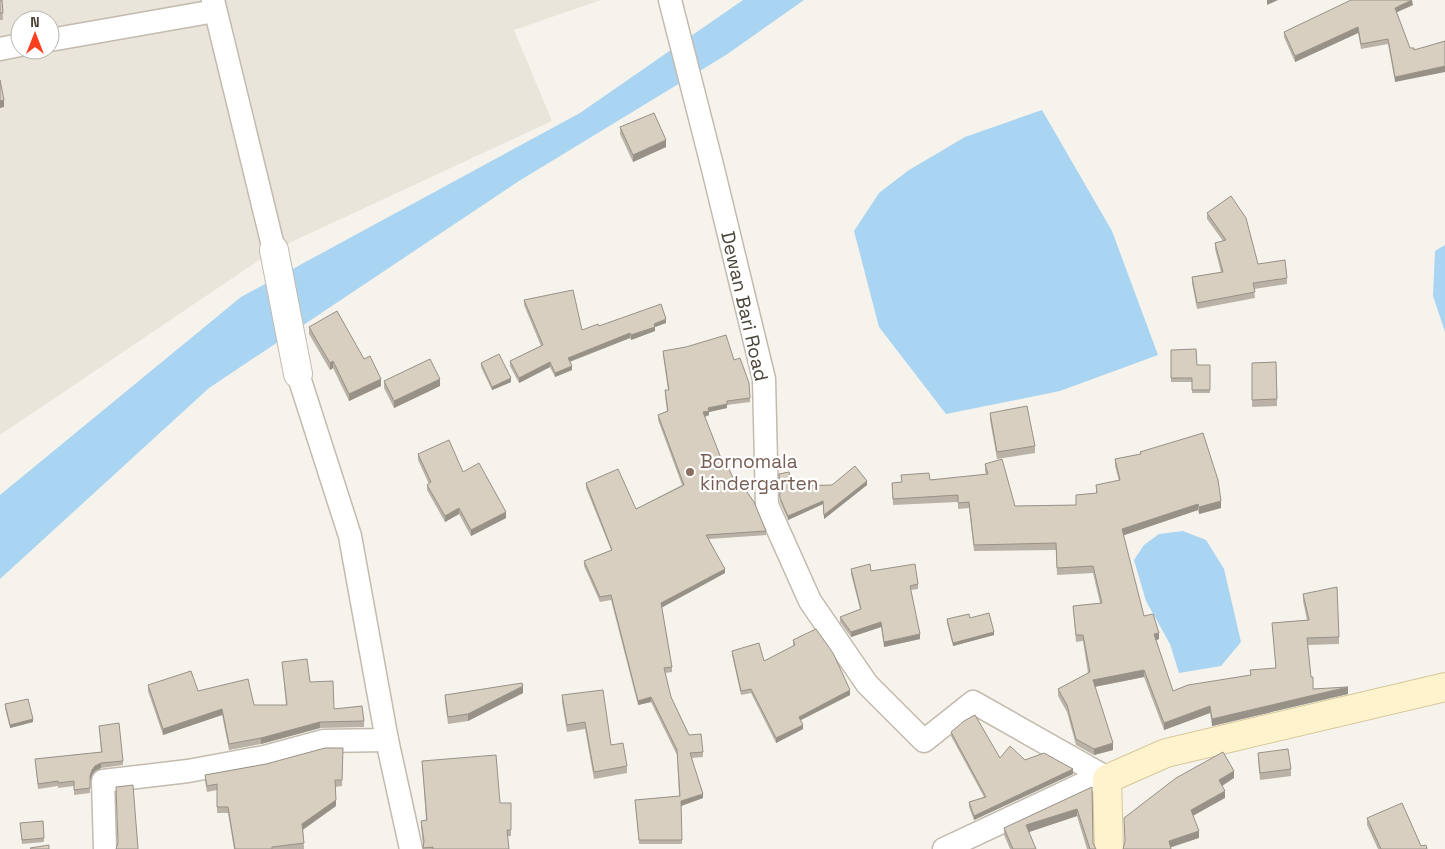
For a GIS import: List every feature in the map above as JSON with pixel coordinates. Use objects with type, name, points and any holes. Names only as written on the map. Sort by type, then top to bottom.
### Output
[{"type":"main road","points":[[1109,849],[1104,777],[1166,753],[1445,687]]},
{"type":"street","name":"Dewan Bari Road","points":[[670,0],[764,379],[767,505],[810,601],[867,684],[924,741],[973,702],[1104,777]]},
{"type":"street","points":[[60,38],[214,6],[274,250],[298,374],[350,536],[387,740],[411,849]]},
{"type":"street","points":[[106,849],[104,781],[188,771],[264,757],[323,742],[387,740]]},
{"type":"street","points":[[944,849],[1104,777]]},
{"type":"shaded area","points":[[0,0],[601,0],[514,30],[552,121],[274,250],[0,435]]},
{"type":"water","points":[[743,0],[804,0],[726,55],[519,181],[209,388],[0,579],[0,495],[241,297],[580,113]]},
{"type":"water","points":[[1042,110],[1112,231],[1158,355],[1060,391],[946,414],[879,327],[854,231],[879,193],[909,170],[965,137]]},
{"type":"water","points":[[1445,245],[1445,332],[1433,296],[1435,251]]},
{"type":"water","points":[[1183,531],[1206,540],[1224,569],[1241,642],[1221,666],[1179,673],[1170,644],[1146,601],[1134,560],[1144,545],[1159,534]]},
{"type":"building","points":[[0,0],[2,0],[3,13],[0,13]]},
{"type":"building","points":[[1351,0],[1412,0],[1395,8],[1410,48],[1414,48],[1414,50],[1445,41],[1445,66],[1395,77],[1388,39],[1361,44],[1358,27],[1295,56],[1284,32]]},
{"type":"building","points":[[0,80],[4,100],[0,101]]},
{"type":"building","points":[[654,113],[666,140],[633,155],[620,127]]},
{"type":"building","points":[[1231,196],[1246,218],[1258,264],[1285,260],[1287,278],[1253,283],[1255,292],[1197,303],[1192,277],[1223,272],[1215,243],[1226,240],[1207,213]]},
{"type":"building","points":[[573,290],[582,330],[598,324],[599,326],[661,304],[666,319],[654,324],[655,327],[631,335],[630,333],[568,358],[572,366],[555,373],[550,362],[519,378],[510,361],[543,345],[524,300]]},
{"type":"building","points":[[337,311],[364,359],[370,356],[381,379],[349,394],[333,361],[330,363],[309,327]]},
{"type":"building","points":[[726,335],[734,360],[740,358],[749,383],[750,398],[727,401],[727,404],[708,408],[709,411],[703,412],[724,466],[727,465],[736,484],[740,482],[754,502],[766,531],[706,535],[725,569],[661,603],[672,667],[664,668],[671,697],[689,735],[701,734],[703,752],[690,753],[703,794],[681,801],[682,840],[639,840],[635,800],[680,796],[677,750],[651,697],[638,701],[611,595],[600,597],[584,561],[612,550],[586,483],[618,469],[636,509],[684,485],[658,415],[668,411],[665,390],[669,390],[663,351],[686,347]]},
{"type":"building","points":[[1196,349],[1197,365],[1210,365],[1210,390],[1192,390],[1192,378],[1171,378],[1171,350]]},
{"type":"building","points":[[499,354],[511,378],[492,387],[481,363]]},
{"type":"building","points":[[430,359],[440,379],[394,401],[384,381]]},
{"type":"building","points":[[1276,362],[1277,399],[1252,400],[1252,363]]},
{"type":"building","points":[[1027,406],[1035,446],[997,452],[990,413]]},
{"type":"building","points":[[1203,433],[1218,480],[1221,501],[1199,507],[1198,504],[1122,529],[1144,616],[1153,614],[1159,633],[1154,634],[1173,691],[1188,685],[1251,675],[1250,670],[1276,668],[1272,623],[1309,620],[1303,594],[1337,587],[1339,637],[1307,638],[1311,677],[1313,677],[1313,689],[1348,687],[1212,719],[1210,706],[1164,723],[1144,670],[1093,680],[1113,743],[1094,749],[1076,739],[1067,705],[1058,689],[1090,672],[1083,635],[1076,635],[1073,606],[1102,603],[1093,566],[1057,568],[1056,543],[974,545],[969,502],[958,503],[958,495],[893,499],[892,483],[902,482],[901,475],[929,473],[930,480],[988,474],[985,464],[1002,459],[1015,506],[1076,505],[1076,495],[1097,493],[1096,485],[1120,480],[1115,459],[1141,454],[1140,452]]},
{"type":"building","points":[[449,440],[463,472],[479,463],[506,512],[471,530],[459,508],[445,516],[427,485],[431,482],[418,454]]},
{"type":"building","points":[[855,466],[867,481],[824,515],[823,501],[788,516],[780,498],[779,474],[789,472],[792,486],[832,485]]},
{"type":"building","points":[[870,564],[871,571],[915,564],[918,584],[910,586],[920,634],[884,642],[881,622],[851,632],[840,617],[861,609],[851,569]]},
{"type":"building","points":[[989,613],[994,632],[953,643],[947,619],[969,614],[970,618]]},
{"type":"building","points":[[816,629],[833,653],[850,690],[799,717],[803,725],[776,738],[751,689],[741,691],[732,651],[759,643],[764,661],[795,645],[793,640]]},
{"type":"building","points":[[307,659],[310,682],[333,681],[334,709],[362,706],[364,721],[320,722],[261,738],[229,744],[222,709],[163,729],[148,685],[191,671],[198,691],[248,679],[254,705],[287,705],[282,662]]},
{"type":"building","points":[[522,683],[523,686],[468,714],[448,717],[445,695]]},
{"type":"building","points":[[603,690],[611,745],[623,743],[627,766],[594,772],[585,722],[567,725],[562,695]]},
{"type":"building","points":[[28,699],[33,719],[10,725],[5,704]]},
{"type":"building","points":[[975,715],[1000,758],[1010,746],[1025,760],[1044,753],[1073,769],[974,816],[969,802],[986,797],[951,732]]},
{"type":"building","points":[[119,723],[123,761],[101,763],[95,766],[90,776],[90,788],[74,790],[74,781],[38,784],[35,759],[102,752],[99,726]]},
{"type":"building","points":[[325,748],[343,748],[342,780],[335,780],[336,800],[302,824],[304,843],[272,847],[272,849],[235,849],[228,807],[217,807],[217,784],[207,786],[205,775],[266,764]]},
{"type":"building","points":[[1288,749],[1291,769],[1260,773],[1258,753]]},
{"type":"building","points":[[1223,752],[1234,771],[1219,780],[1225,791],[1191,810],[1199,831],[1169,841],[1171,849],[1123,849],[1125,841],[1124,818],[1176,778]]},
{"type":"building","points":[[496,755],[500,803],[511,803],[511,830],[507,830],[509,849],[423,848],[424,841],[421,821],[427,820],[422,761]]},
{"type":"building","points":[[133,785],[138,849],[116,849],[118,843],[116,787]]},
{"type":"building","points":[[1092,787],[1093,843],[1096,849],[1090,849],[1077,809],[1026,825],[1036,849],[1013,849],[1004,828]]},
{"type":"building","points":[[1402,803],[1421,846],[1426,845],[1427,849],[1381,849],[1367,818]]},
{"type":"building","points":[[43,821],[44,838],[22,840],[20,823]]},
{"type":"building","points":[[49,845],[49,849],[30,848]]},
{"type":"place","name":"Bornomala kindergarten","points":[[690,472]]}]
